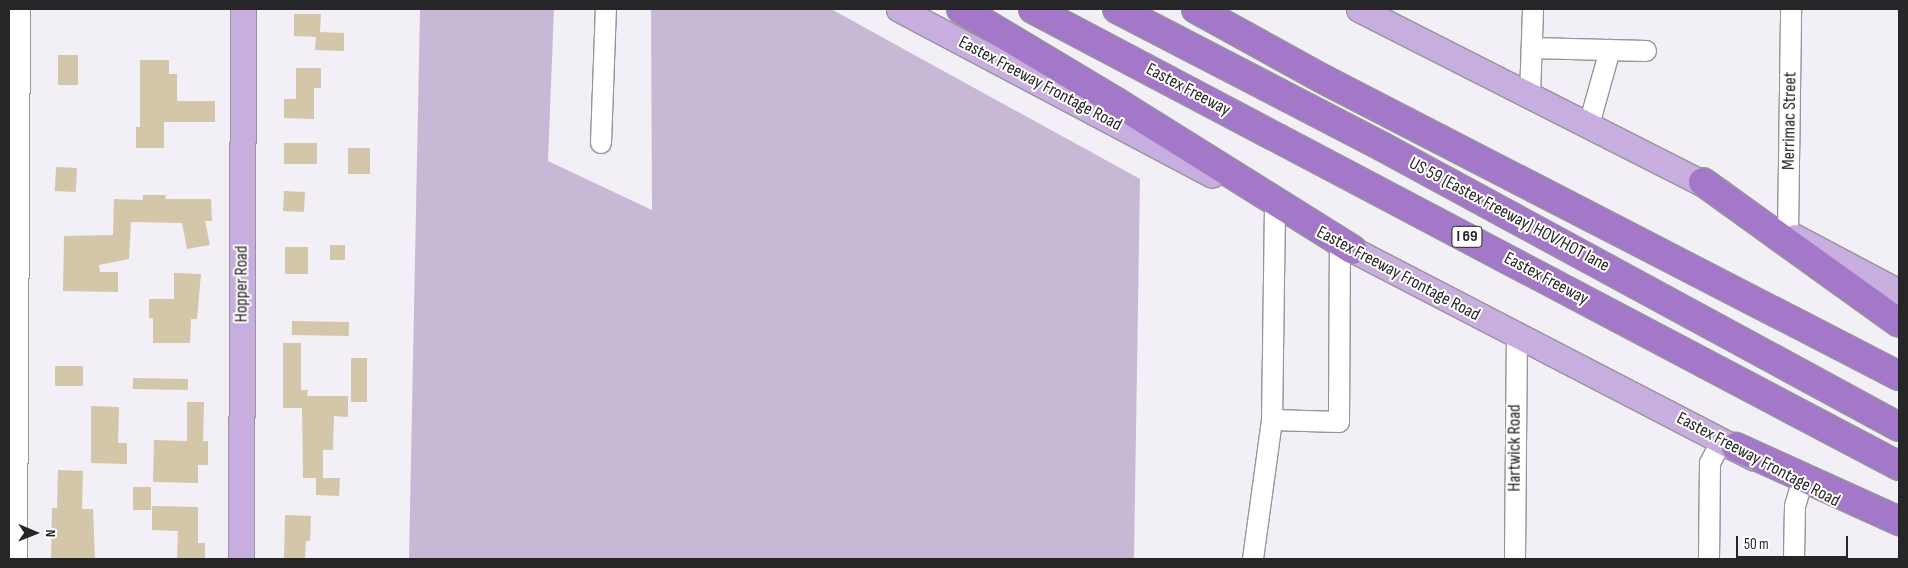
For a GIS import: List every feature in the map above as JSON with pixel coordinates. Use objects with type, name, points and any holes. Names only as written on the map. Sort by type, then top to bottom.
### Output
[{"type":"highway","points":[[961,9],[1118,102],[1347,247]]},
{"type":"highway","name":"Eastex Freeway","points":[[1033,9],[1899,466]]},
{"type":"highway","name":"US 59 (Eastex Freeway) HOV/HOT lane","points":[[1117,9],[1383,147],[1899,427]]},
{"type":"highway","points":[[1196,9],[1323,79],[1899,376]]},
{"type":"highway","points":[[1702,182],[1899,323]]},
{"type":"highway","points":[[1729,444],[1899,521]]},
{"type":"main road","name":"Hopper Road","points":[[241,559],[243,9]]},
{"type":"main road","name":"Eastex Freeway Frontage Road","points":[[899,9],[1517,337],[1729,444],[1899,535]]},
{"type":"main road","points":[[1359,9],[1385,15],[1530,96],[1702,182],[1788,233],[1899,292]]},
{"type":"street","points":[[17,559],[20,9]]},
{"type":"street","points":[[234,9],[243,9]]},
{"type":"street","points":[[601,143],[606,9]]},
{"type":"street","points":[[1530,96],[1533,9]]},
{"type":"street","name":"Merrimac Street","points":[[1788,233],[1792,9]]},
{"type":"street","points":[[1532,48],[1646,51]]},
{"type":"street","points":[[1589,125],[1610,50]]},
{"type":"street","points":[[1254,559],[1272,420],[1274,208]]},
{"type":"street","points":[[1272,420],[1339,422],[1347,247]]},
{"type":"street","name":"Hartwick Road","points":[[1515,559],[1517,337]]},
{"type":"street","points":[[1709,559],[1710,463],[1729,444]]},
{"type":"street","points":[[1794,559],[1795,506],[1802,483]]},
{"type":"shaded area","points":[[420,9],[554,9],[548,161],[652,210],[651,9],[831,9],[1140,179],[1134,559],[409,559]]},
{"type":"building","points":[[294,14],[321,14],[320,32],[344,33],[344,51],[315,50],[316,37],[294,36]]},
{"type":"building","points":[[58,55],[78,55],[78,85],[58,85]]},
{"type":"building","points":[[140,60],[169,60],[169,74],[177,74],[177,101],[215,101],[215,122],[164,122],[164,148],[136,148],[136,127],[140,127]]},
{"type":"building","points":[[296,68],[321,68],[321,88],[314,88],[314,119],[284,118],[284,99],[296,99]]},
{"type":"building","points":[[284,143],[317,143],[317,164],[284,164]]},
{"type":"building","points":[[348,148],[370,148],[370,174],[348,174]]},
{"type":"building","points":[[56,167],[77,168],[76,192],[55,191]]},
{"type":"building","points":[[284,191],[305,192],[304,212],[283,211]]},
{"type":"building","points":[[143,195],[166,195],[165,199],[211,199],[212,221],[205,221],[210,245],[187,249],[182,223],[131,222],[129,259],[99,265],[100,272],[118,272],[118,292],[63,291],[64,236],[113,235],[114,199],[143,200]]},
{"type":"building","points":[[330,245],[345,245],[345,260],[330,260]]},
{"type":"building","points":[[285,247],[308,247],[308,274],[285,274]]},
{"type":"building","points":[[174,273],[201,274],[197,319],[191,319],[190,343],[153,343],[153,318],[149,318],[149,299],[174,299]]},
{"type":"building","points":[[292,321],[349,322],[349,336],[292,335]]},
{"type":"building","points":[[283,343],[301,343],[301,390],[308,390],[307,396],[348,396],[348,417],[334,416],[333,450],[323,450],[323,478],[340,478],[339,496],[316,495],[316,478],[303,478],[302,408],[283,408]]},
{"type":"building","points":[[351,358],[367,358],[367,402],[351,402]]},
{"type":"building","points":[[55,366],[83,366],[83,386],[55,386]]},
{"type":"building","points":[[133,378],[188,379],[188,390],[133,389]]},
{"type":"building","points":[[187,402],[204,402],[203,441],[208,441],[208,465],[198,465],[198,483],[153,482],[154,440],[187,441]]},
{"type":"building","points":[[91,406],[119,407],[118,443],[127,443],[127,464],[91,463]]},
{"type":"building","points":[[58,470],[83,471],[82,509],[93,509],[95,559],[51,559],[52,508],[57,508]]},
{"type":"building","points":[[133,487],[151,487],[151,510],[133,510]]},
{"type":"building","points":[[152,506],[198,507],[198,543],[205,543],[205,559],[177,559],[178,531],[152,530]]},
{"type":"building","points":[[285,515],[311,516],[310,541],[306,541],[305,559],[284,559]]}]
